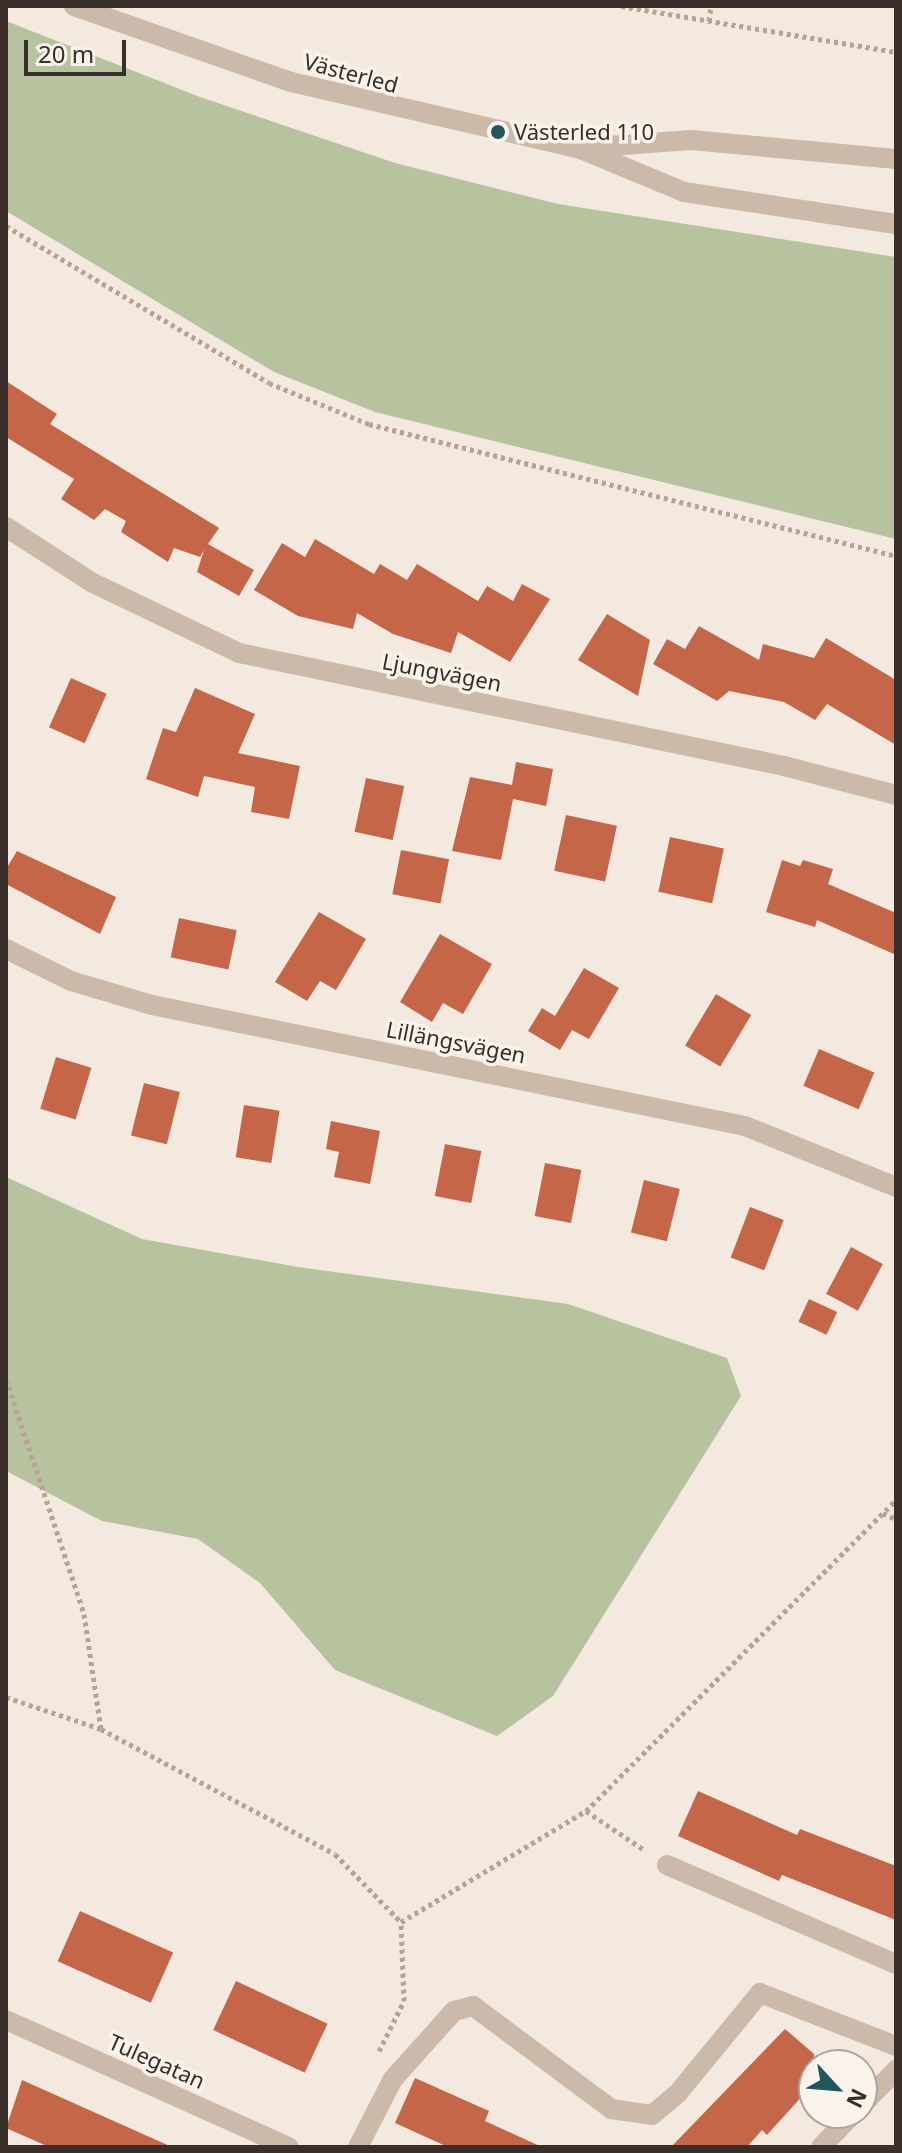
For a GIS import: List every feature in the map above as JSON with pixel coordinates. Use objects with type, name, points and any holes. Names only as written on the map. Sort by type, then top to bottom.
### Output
[{"type":"street","name":"Västerled","points":[[74,6],[291,82],[578,148],[684,192],[896,224]]},
{"type":"street","name":"Västerled","points":[[578,148],[691,140],[896,159]]},
{"type":"street","name":"Ljungvägen","points":[[6,527],[93,583],[239,653],[784,766],[896,795]]},
{"type":"street","name":"Lillängsvägen","points":[[6,949],[71,981],[152,1005],[745,1126],[896,1187]]},
{"type":"street","points":[[667,1865],[896,1964]]},
{"type":"street","points":[[358,2147],[393,2079],[454,2011],[473,2006],[611,2109],[652,2115],[678,2093],[760,1993],[896,2046]]},
{"type":"street","name":"Tulegatan","points":[[7,2021],[284,2146]]},
{"type":"street","points":[[878,2089],[896,2070]]},
{"type":"street","points":[[821,2147],[838,2129]]},
{"type":"path","points":[[621,6],[896,52]]},
{"type":"path","points":[[709,21],[711,6]]},
{"type":"path","points":[[6,226],[269,383],[369,424],[896,556]]},
{"type":"path","points":[[6,1379],[84,1614],[101,1729]]},
{"type":"path","points":[[401,1922],[586,1811],[896,1500]]},
{"type":"path","points":[[883,1513],[896,1519]]},
{"type":"path","points":[[6,1697],[101,1729],[335,1854],[401,1922],[404,2001],[378,2054]]},
{"type":"path","points":[[586,1811],[667,1865]]},
{"type":"green space","points":[[6,21],[200,97],[395,163],[558,204],[896,257],[896,539],[375,412],[274,372],[6,211]]},
{"type":"green space","points":[[6,1177],[142,1239],[298,1267],[568,1304],[727,1358],[741,1396],[553,1696],[497,1736],[335,1670],[260,1583],[198,1539],[102,1521],[6,1471]]},
{"type":"building","points":[[6,381],[57,414],[50,424],[219,528],[208,544],[254,570],[239,596],[197,572],[204,550],[200,557],[174,548],[168,562],[121,532],[126,521],[105,509],[94,520],[61,499],[74,479],[6,437]]},
{"type":"building","points":[[315,539],[374,574],[380,564],[407,580],[417,564],[478,601],[487,586],[513,601],[522,584],[550,599],[510,662],[458,632],[451,653],[393,634],[357,613],[353,629],[298,616],[254,590],[282,543],[305,557]]},
{"type":"building","points":[[607,614],[650,640],[638,696],[578,660]]},
{"type":"building","points":[[699,626],[759,660],[763,644],[814,658],[826,638],[896,680],[896,745],[827,704],[815,720],[784,702],[729,691],[717,701],[653,664],[667,639],[685,649]]},
{"type":"building","points":[[71,678],[107,694],[85,743],[49,727]]},
{"type":"building","points":[[195,688],[255,714],[238,753],[300,766],[289,819],[251,812],[255,787],[204,776],[198,797],[146,779],[163,728],[176,732]]},
{"type":"building","points":[[516,762],[553,769],[546,806],[513,799],[501,860],[452,851],[470,777],[512,785]]},
{"type":"building","points":[[366,778],[404,786],[393,840],[355,832]]},
{"type":"building","points":[[566,815],[617,826],[605,882],[554,871]]},
{"type":"building","points":[[670,837],[724,848],[712,903],[658,892]]},
{"type":"building","points":[[401,850],[449,859],[441,904],[392,894]]},
{"type":"building","points":[[17,851],[116,897],[100,934],[6,884],[6,869]]},
{"type":"building","points":[[782,860],[800,866],[803,860],[833,869],[828,884],[896,913],[896,955],[817,920],[815,927],[766,912]]},
{"type":"building","points":[[319,912],[366,939],[336,990],[320,981],[307,1001],[275,982]]},
{"type":"building","points":[[179,918],[237,930],[228,969],[171,957]]},
{"type":"building","points":[[440,934],[492,964],[463,1014],[443,1003],[432,1022],[400,1002]]},
{"type":"building","points":[[584,968],[619,988],[589,1039],[572,1030],[560,1050],[528,1031],[542,1008],[555,1016]]},
{"type":"building","points":[[716,994],[751,1015],[720,1067],[685,1045]]},
{"type":"building","points":[[819,1049],[874,1072],[859,1109],[803,1086]]},
{"type":"building","points":[[56,1057],[91,1068],[76,1119],[40,1109]]},
{"type":"building","points":[[144,1083],[180,1092],[167,1144],[131,1135]]},
{"type":"building","points":[[244,1105],[280,1111],[271,1163],[236,1157]]},
{"type":"building","points":[[331,1121],[380,1131],[370,1184],[334,1177],[339,1152],[326,1149]]},
{"type":"building","points":[[445,1144],[481,1151],[471,1203],[435,1196]]},
{"type":"building","points":[[545,1163],[581,1170],[571,1223],[535,1216]]},
{"type":"building","points":[[644,1180],[680,1189],[667,1241],[631,1232]]},
{"type":"building","points":[[750,1207],[784,1220],[764,1270],[731,1257]]},
{"type":"building","points":[[851,1247],[883,1264],[858,1311],[826,1294]]},
{"type":"building","points":[[809,1299],[837,1312],[827,1335],[798,1322]]},
{"type":"building","points":[[698,1791],[797,1835],[800,1829],[896,1866],[896,1920],[782,1875],[779,1881],[678,1836]]},
{"type":"building","points":[[80,1911],[173,1952],[151,2003],[58,1961]]},
{"type":"building","points":[[236,1981],[328,2024],[305,2073],[213,2030]]},
{"type":"building","points":[[785,2029],[808,2049],[798,2049],[798,2101],[767,2135],[762,2130],[747,2147],[671,2147]]},
{"type":"building","points":[[415,2078],[489,2111],[485,2121],[542,2147],[448,2147],[395,2123]]},
{"type":"building","points":[[22,2080],[172,2147],[49,2147],[6,2128]]},
{"type":"place","name":"Västerled 110","points":[[498,132]]}]
